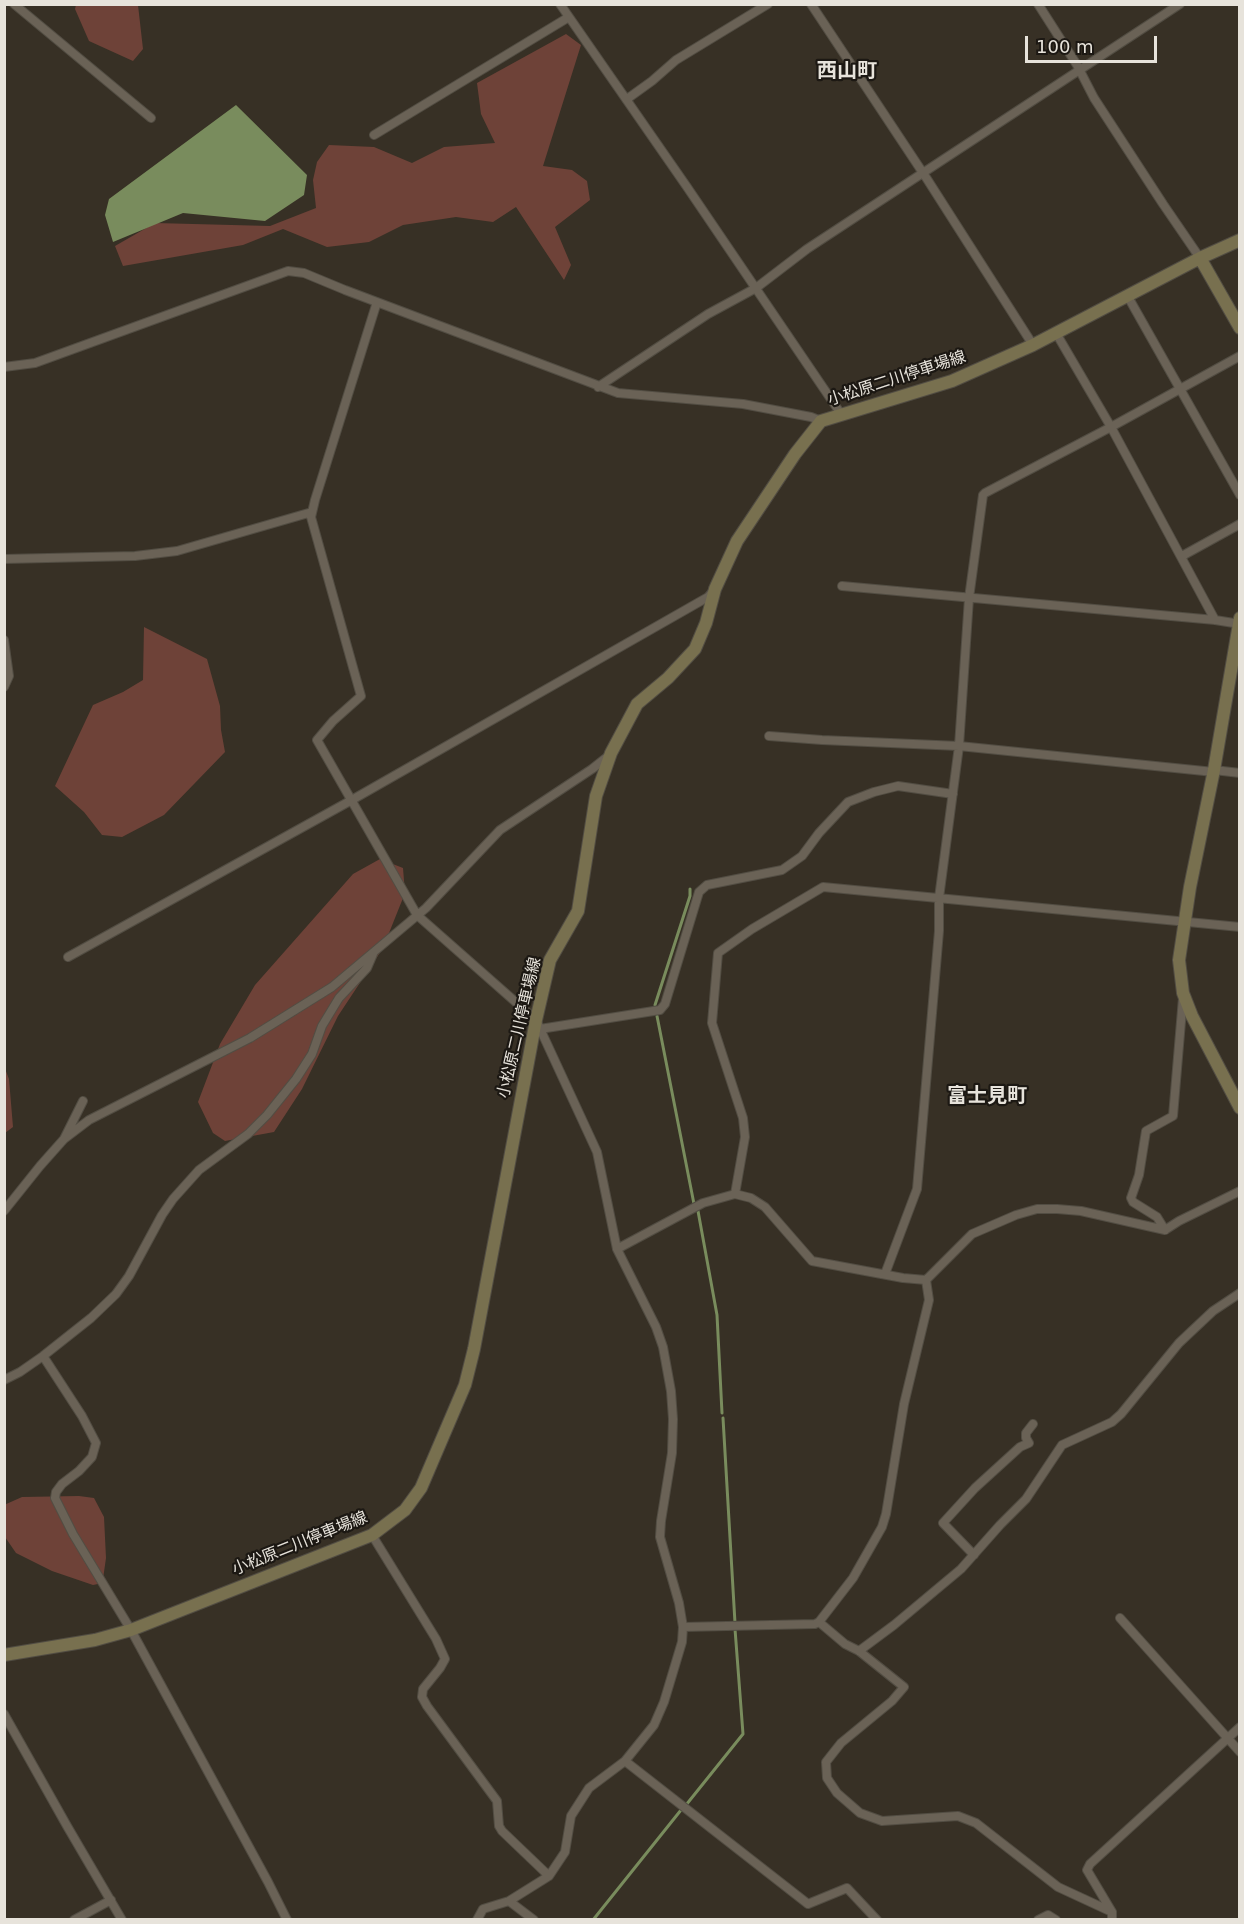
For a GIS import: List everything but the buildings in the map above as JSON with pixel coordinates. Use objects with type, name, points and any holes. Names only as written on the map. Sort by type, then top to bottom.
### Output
[{"type":"main road","name":"小松原二川停車場線","points":[[4,1656],[95,1640],[130,1630],[372,1535],[405,1510],[421,1488],[465,1385],[550,960],[578,911],[596,796],[611,753],[637,704],[668,678],[695,649],[706,623],[715,588],[737,542],[795,454],[821,421],[952,381],[1033,345],[1127,295],[1239,240]]},
{"type":"main road","points":[[1200,258],[1239,328]]},
{"type":"main road","points":[[1239,622],[1214,771],[1190,887],[1179,960],[1183,993],[1192,1017],[1239,1108]]},
{"type":"street","points":[[14,4],[151,118]]},
{"type":"street","points":[[560,4],[841,414]]},
{"type":"street","points":[[627,99],[676,60],[768,4]]},
{"type":"street","points":[[812,4],[1033,345]]},
{"type":"street","points":[[1038,4],[1094,98],[1162,204],[1200,258]]},
{"type":"street","points":[[598,387],[708,314],[756,288],[807,249],[1180,4]]},
{"type":"street","points":[[374,135],[569,17]]},
{"type":"street","points":[[4,367],[34,363],[288,271],[303,273],[618,393],[743,404],[821,421]]},
{"type":"street","points":[[1127,295],[1239,495]]},
{"type":"street","points":[[377,302],[312,512],[312,524],[361,696],[333,721],[317,740],[417,915],[538,1025],[597,1152],[616,1250],[656,1327],[663,1347],[674,1419],[672,1453],[660,1537],[679,1603],[683,1626],[682,1642],[660,1710],[646,1737],[625,1761],[589,1788],[571,1816],[565,1852],[549,1876],[509,1901],[483,1909],[477,1920]]},
{"type":"street","points":[[1056,333],[1111,427],[1215,620]]},
{"type":"street","points":[[885,1274],[917,1189],[939,931],[939,898],[959,746],[969,598],[985,492],[1111,427],[1239,356]]},
{"type":"street","points":[[4,559],[135,556],[177,551],[312,512]]},
{"type":"street","points":[[1182,556],[1239,524]]},
{"type":"street","points":[[842,586],[1239,622]]},
{"type":"street","points":[[68,957],[350,801],[708,597],[715,588]]},
{"type":"street","points":[[4,640],[9,676],[4,687]]},
{"type":"street","points":[[769,735],[822,740],[959,746],[1239,773]]},
{"type":"street","points":[[4,1211],[64,1139],[89,1120],[250,1038],[332,987],[417,915],[500,830],[592,769],[611,753]]},
{"type":"street","points":[[538,1025],[660,1010],[665,1004],[699,891],[707,885],[782,870],[802,856],[819,832],[848,802],[874,792],[898,786],[953,794]]},
{"type":"street","points":[[735,1194],[745,1137],[743,1118],[712,1023],[718,953],[823,887],[1239,927]]},
{"type":"street","points":[[4,1380],[43,1356],[116,1294],[129,1276],[173,1199],[200,1170],[248,1134],[296,1078],[312,1054],[322,1026],[339,998],[367,968],[375,951]]},
{"type":"street","points":[[1165,1230],[1157,1217],[1133,1202],[1131,1198],[1139,1175],[1146,1131],[1173,1116],[1183,993]]},
{"type":"street","points":[[64,1139],[83,1101]]},
{"type":"street","points":[[683,1626],[815,1624],[819,1622],[853,1578],[882,1527],[886,1514],[904,1404],[929,1300],[926,1280],[972,1234],[1016,1215],[1038,1209],[1081,1211],[1165,1230],[1239,1191]]},
{"type":"street","points":[[616,1250],[703,1203],[735,1194],[751,1198],[765,1207],[812,1261],[926,1280]]},
{"type":"street","points":[[859,1651],[961,1569],[1026,1499],[1062,1445],[1112,1422],[1179,1343],[1213,1311],[1230,1297],[1239,1293]]},
{"type":"street","points":[[43,1356],[82,1416],[96,1443],[92,1457],[62,1484],[55,1498],[73,1534],[130,1630],[287,1920]]},
{"type":"street","points":[[974,1554],[943,1523],[975,1488],[1020,1447],[1029,1443],[1026,1433],[1033,1424]]},
{"type":"street","points":[[372,1535],[436,1639],[445,1659],[423,1689],[422,1697],[497,1801],[499,1826],[502,1831],[549,1876]]},
{"type":"street","points":[[1120,1618],[1239,1752]]},
{"type":"street","points":[[819,1622],[904,1687],[892,1701],[841,1743],[826,1762],[827,1778],[837,1793],[860,1813],[882,1821],[958,1816],[976,1823],[1058,1887],[1112,1916]]},
{"type":"street","points":[[4,1714],[122,1920]]},
{"type":"street","points":[[1112,1916],[1087,1870],[1090,1864],[1239,1727]]},
{"type":"street","points":[[625,1761],[808,1904],[847,1888],[877,1920]]},
{"type":"street","points":[[74,1920],[111,1900]]},
{"type":"street","points":[[509,1901],[534,1920]]},
{"type":"street","points":[[1038,1920],[1048,1915],[1056,1920]]},
{"type":"shaded area","points":[[76,5],[138,5],[143,49],[133,61],[89,41],[75,9]]},
{"type":"shaded area","points":[[566,34],[581,45],[543,166],[572,170],[587,181],[590,200],[555,227],[571,265],[564,280],[516,207],[493,222],[456,217],[403,225],[369,242],[327,247],[283,229],[243,245],[123,266],[115,246],[155,223],[270,226],[316,208],[313,180],[317,162],[329,145],[374,147],[412,163],[444,147],[495,143],[481,114],[477,83]]},
{"type":"shaded area","points":[[236,105],[307,175],[304,195],[265,221],[183,213],[113,242],[105,215],[109,199]]},
{"type":"shaded area","points":[[144,627],[207,659],[220,706],[225,752],[164,815],[122,837],[102,835],[84,812],[55,786],[93,705],[143,680]]},
{"type":"shaded area","points":[[380,859],[403,868],[405,893],[383,948],[338,1016],[302,1089],[274,1132],[225,1141],[213,1133],[198,1102],[220,1044],[255,985],[353,874]]},
{"type":"shaded area","points":[[4,1066],[9,1079],[13,1127],[5,1133]]},
{"type":"shaded area","points":[[22,1497],[94,1498],[104,1517],[106,1558],[103,1579],[93,1585],[52,1571],[16,1553],[5,1537],[4,1505]]},
{"type":"waterway","points":[[655,1005],[690,896],[690,889]]},
{"type":"waterway","points":[[657,1016],[694,1204]]},
{"type":"waterway","points":[[698,1211],[717,1315],[722,1413]]},
{"type":"waterway","points":[[723,1418],[735,1623]]},
{"type":"waterway","points":[[686,1805],[743,1734],[735,1629]]},
{"type":"waterway","points":[[593,1920],[681,1810]]},
{"type":"district","name":"西山町","points":[[847,72]]},
{"type":"district","name":"富士見町","points":[[987,1097]]}]
